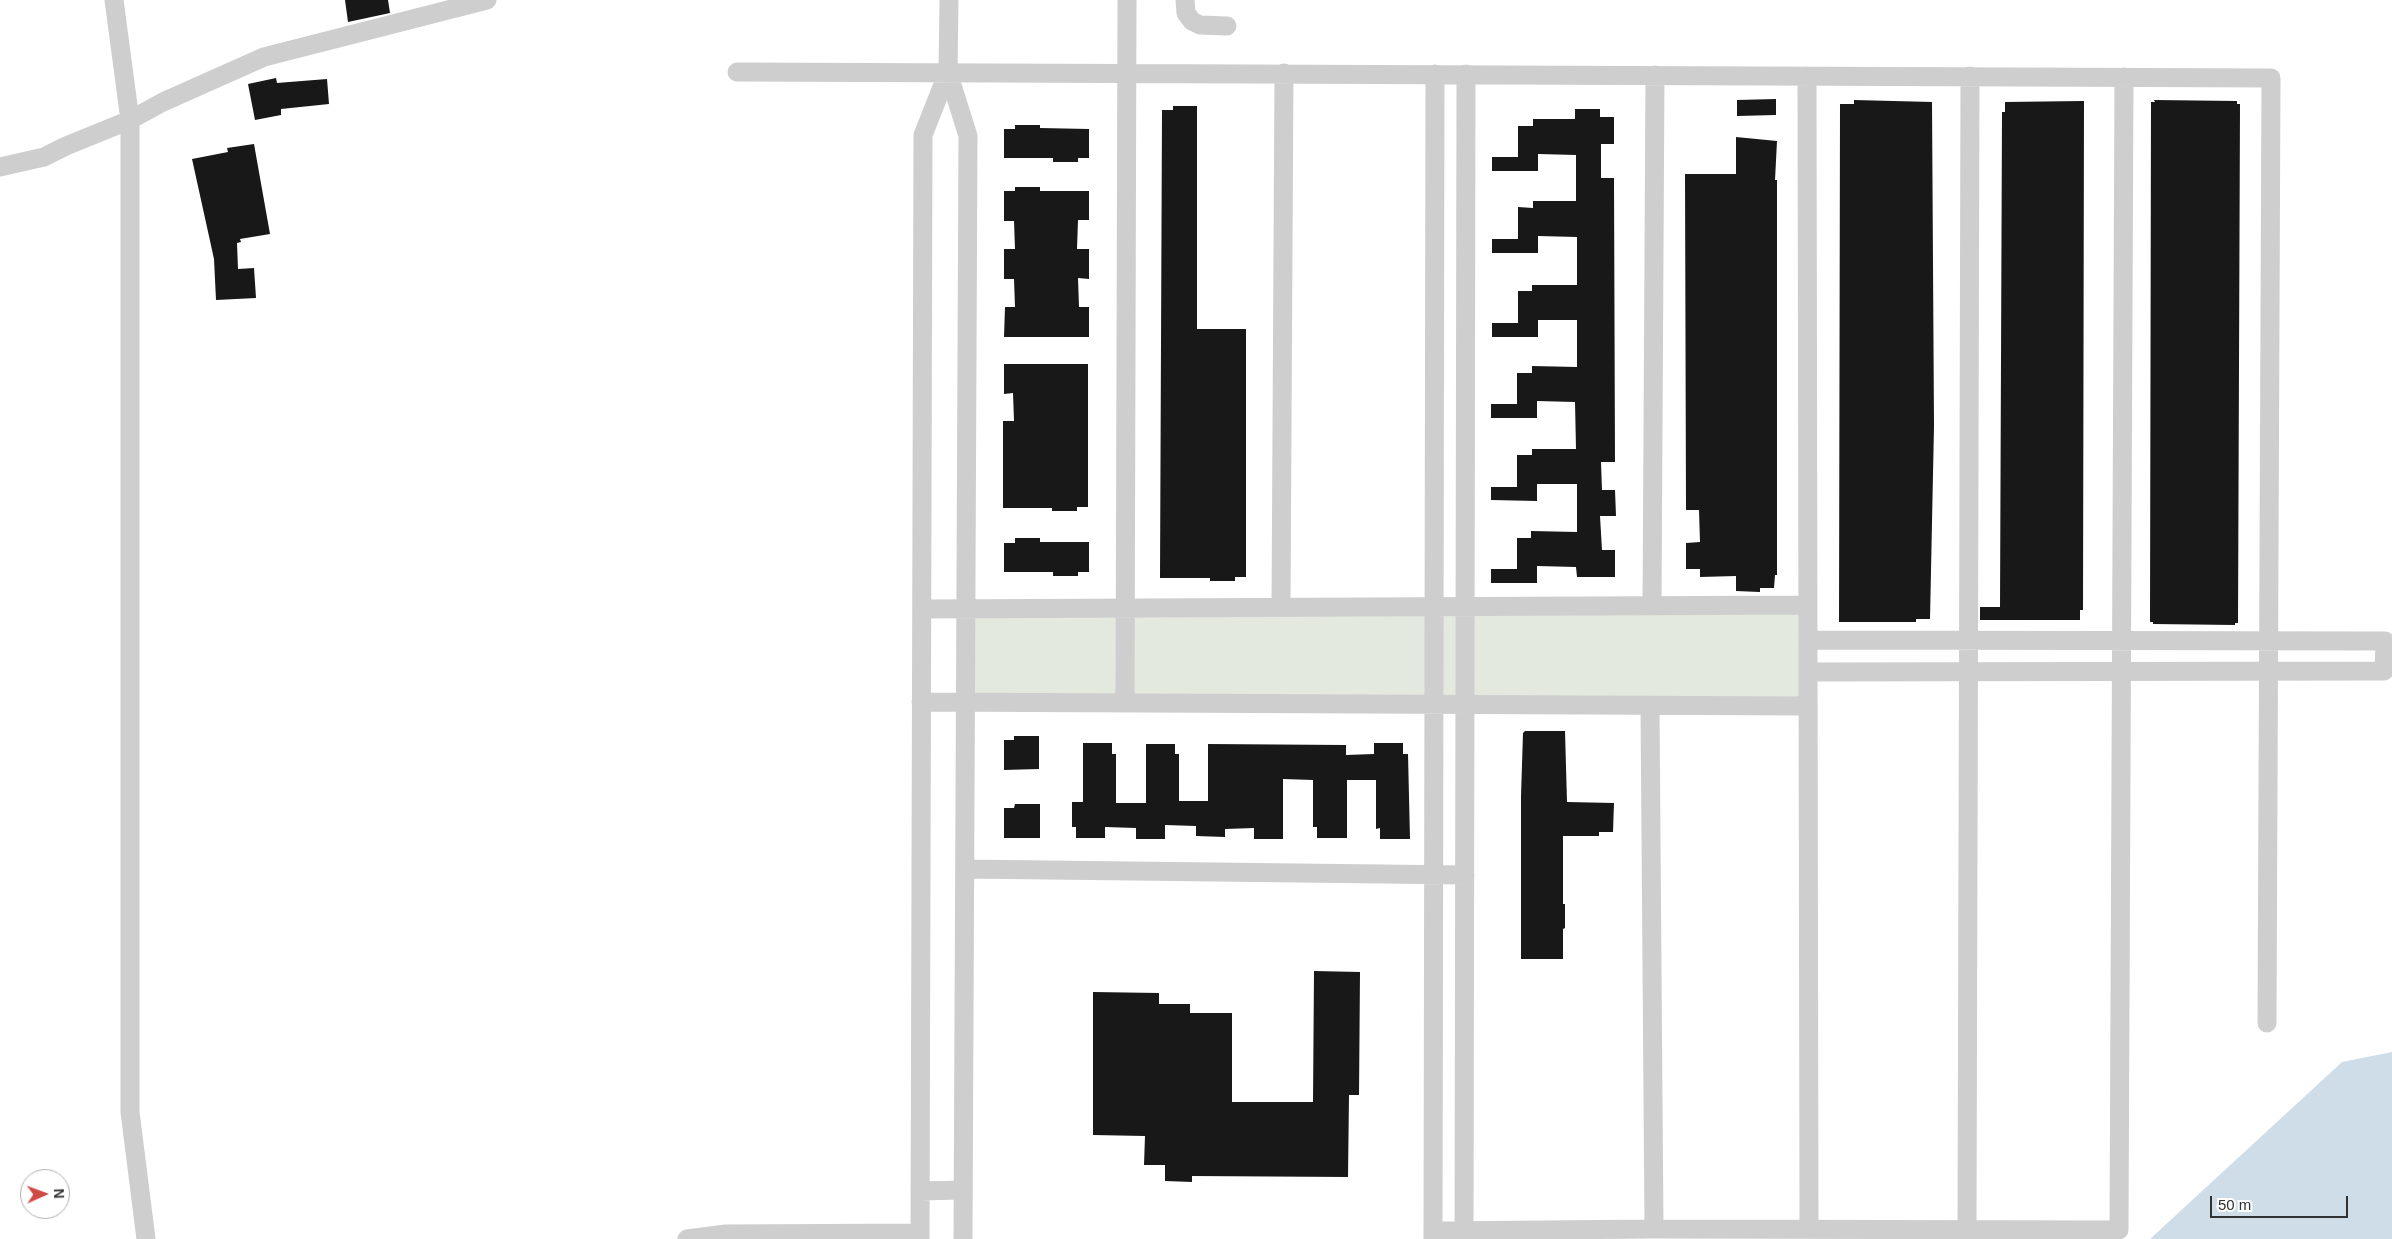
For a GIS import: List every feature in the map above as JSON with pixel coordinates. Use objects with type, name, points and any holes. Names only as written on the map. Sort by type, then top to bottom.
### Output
[{"type":"street","points":[[114,0],[130,120],[130,1112],[146,1239]]},
{"type":"street","points":[[0,167],[44,157],[130,120],[163,102],[264,57],[487,0]]},
{"type":"street","points":[[949,0],[948,72],[968,136],[964,702],[966,869],[962,1239]]},
{"type":"street","points":[[1125,703],[1127,0]]},
{"type":"street","points":[[1185,0],[1186,13],[1192,21],[1200,25],[1227,26]]},
{"type":"street","points":[[737,72],[2271,78],[2267,1023]]},
{"type":"street","points":[[687,1239],[713,1237],[920,1236],[923,135],[948,72]]},
{"type":"street","points":[[1281,607],[1284,73]]},
{"type":"street","points":[[1435,74],[1433,1235],[1654,1229],[2119,1230],[2124,77]]},
{"type":"street","points":[[1464,1235],[1466,74]]},
{"type":"street","points":[[1652,606],[1655,75]]},
{"type":"street","points":[[1807,76],[1809,1229]]},
{"type":"street","points":[[1967,1230],[1970,76]]},
{"type":"street","points":[[922,609],[1808,605]]},
{"type":"street","points":[[1808,640],[2385,641],[2384,671],[1808,672]]},
{"type":"street","points":[[921,702],[1808,706]]},
{"type":"street","points":[[1650,706],[1654,1229]]},
{"type":"street","points":[[966,869],[1465,875]]},
{"type":"street","points":[[920,1191],[962,1190]]},
{"type":"shaded area","points":[[1808,605],[1808,706],[965,702],[965,609]]},
{"type":"shaded area","points":[[2392,1052],[2392,1239],[2150,1239],[2342,1062]]},
{"type":"building","points":[[345,0],[388,0],[390,13],[348,22]]},
{"type":"building","points":[[276,78],[277,83],[327,79],[329,104],[281,109],[281,115],[255,120],[248,84]]},
{"type":"building","points":[[1776,99],[1776,115],[1737,116],[1737,100]]},
{"type":"building","points":[[1854,100],[1932,102],[1934,426],[1930,619],[1916,619],[1916,622],[1839,622],[1840,104],[1854,104]]},
{"type":"building","points":[[2154,100],[2237,101],[2237,104],[2240,104],[2238,623],[2235,623],[2235,625],[2153,624],[2153,622],[2150,622],[2151,102],[2155,102]]},
{"type":"building","points":[[2084,101],[2083,610],[2080,610],[2080,620],[1980,620],[1980,607],[2000,607],[2002,112],[2005,112],[2005,102]]},
{"type":"building","points":[[1173,106],[1197,106],[1197,329],[1246,329],[1246,577],[1235,577],[1235,581],[1210,581],[1210,578],[1160,578],[1162,110],[1173,110]]},
{"type":"building","points":[[1575,109],[1600,109],[1600,117],[1614,117],[1614,144],[1601,144],[1601,178],[1614,178],[1615,462],[1601,462],[1602,490],[1615,490],[1616,516],[1600,516],[1602,550],[1615,550],[1615,577],[1577,577],[1576,567],[1537,566],[1537,583],[1491,583],[1491,569],[1517,569],[1517,538],[1531,538],[1531,531],[1577,532],[1577,484],[1537,484],[1537,501],[1491,500],[1491,487],[1517,487],[1517,455],[1532,455],[1532,449],[1576,449],[1575,402],[1537,401],[1537,418],[1491,418],[1491,404],[1517,404],[1517,373],[1532,373],[1532,366],[1577,367],[1577,320],[1538,320],[1538,337],[1492,337],[1492,323],[1518,323],[1518,291],[1532,291],[1532,285],[1577,285],[1577,237],[1538,236],[1538,253],[1492,253],[1492,239],[1518,239],[1518,207],[1533,208],[1533,201],[1576,201],[1576,155],[1538,154],[1538,171],[1492,171],[1492,157],[1518,157],[1518,126],[1533,126],[1533,119],[1575,119]]},
{"type":"building","points":[[1015,125],[1040,125],[1040,128],[1089,129],[1089,158],[1078,158],[1078,162],[1053,162],[1053,158],[1004,158],[1004,129],[1015,129]]},
{"type":"building","points":[[1736,137],[1777,141],[1775,180],[1777,180],[1777,575],[1775,575],[1774,588],[1760,588],[1760,592],[1736,591],[1736,576],[1700,577],[1700,569],[1686,569],[1686,543],[1700,542],[1699,510],[1686,510],[1685,174],[1736,174]]},
{"type":"building","points":[[254,144],[270,234],[240,239],[241,242],[237,243],[238,269],[254,268],[256,298],[216,300],[214,259],[192,159],[228,152],[227,148]]},
{"type":"building","points":[[1015,187],[1040,187],[1040,191],[1089,191],[1089,220],[1078,220],[1077,249],[1089,249],[1089,279],[1078,278],[1079,307],[1089,307],[1089,337],[1004,337],[1005,307],[1015,307],[1014,279],[1004,279],[1004,249],[1015,249],[1014,221],[1004,221],[1004,191],[1015,191]]},
{"type":"building","points":[[1004,364],[1088,364],[1088,507],[1077,507],[1077,511],[1052,511],[1052,508],[1003,508],[1003,421],[1014,421],[1013,393],[1004,394]]},
{"type":"building","points":[[1015,538],[1040,538],[1040,542],[1089,542],[1089,572],[1078,572],[1078,576],[1053,576],[1053,572],[1004,572],[1004,543],[1015,543]]},
{"type":"building","points":[[1525,731],[1565,731],[1567,802],[1614,803],[1613,832],[1599,832],[1599,836],[1563,836],[1565,928],[1563,929],[1563,959],[1521,959],[1521,796],[1523,733]]},
{"type":"building","points":[[1014,736],[1039,736],[1039,769],[1004,770],[1004,740],[1014,740]]},
{"type":"building","points":[[1083,743],[1112,743],[1112,754],[1116,754],[1116,803],[1146,803],[1146,744],[1175,744],[1175,754],[1179,754],[1179,801],[1208,801],[1208,744],[1346,745],[1346,755],[1374,754],[1374,743],[1403,743],[1403,754],[1408,754],[1410,839],[1380,839],[1380,828],[1376,829],[1376,780],[1347,780],[1347,838],[1317,838],[1317,827],[1313,827],[1313,780],[1283,779],[1283,839],[1254,839],[1254,828],[1225,829],[1225,837],[1196,836],[1196,826],[1165,825],[1165,839],[1136,839],[1136,828],[1105,827],[1105,838],[1076,838],[1076,827],[1072,827],[1072,802],[1083,802]]},
{"type":"building","points":[[1015,804],[1040,804],[1040,838],[1004,838],[1004,808],[1014,808]]},
{"type":"building","points":[[1314,971],[1360,972],[1359,1095],[1349,1095],[1348,1177],[1192,1176],[1192,1182],[1165,1181],[1165,1165],[1144,1165],[1145,1136],[1093,1135],[1093,992],[1159,993],[1159,1004],[1190,1004],[1190,1013],[1232,1013],[1232,1102],[1313,1102]]}]
